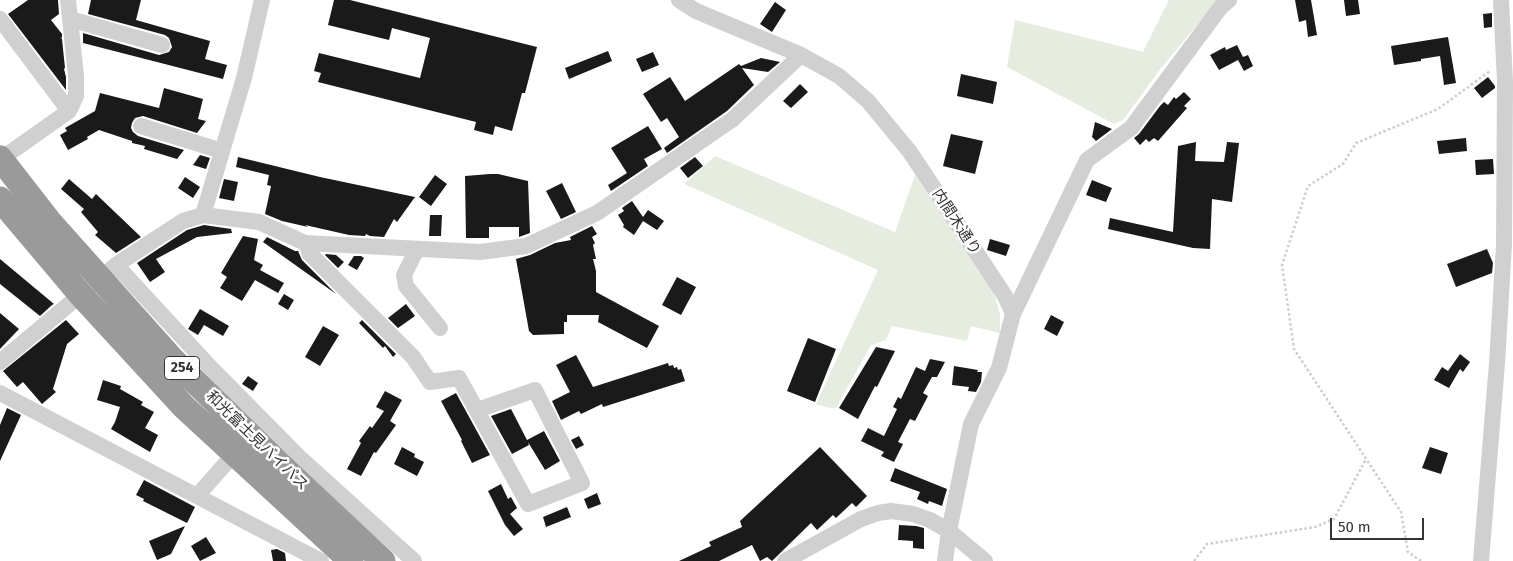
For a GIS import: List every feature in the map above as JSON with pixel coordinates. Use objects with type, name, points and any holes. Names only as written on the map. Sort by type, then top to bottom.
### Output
[{"type":"highway","name":"和光富士見バイパス","points":[[1,158],[49,221],[108,272],[173,360],[383,561]]},
{"type":"highway","name":"和光富士見バイパス","points":[[0,199],[80,294],[184,407],[351,561]]},
{"type":"street","points":[[1,158],[69,112],[76,96],[76,76],[68,0]]},
{"type":"street","points":[[203,215],[244,78],[262,0]]},
{"type":"street","name":"内間木通り","points":[[679,0],[696,11],[801,56],[839,76],[868,101],[910,152],[1005,296],[1012,314]]},
{"type":"street","points":[[945,561],[970,424],[999,368],[1012,314],[1087,160],[1131,128],[1220,8],[1229,0]]},
{"type":"street","points":[[1480,561],[1498,363],[1504,244],[1504,61],[1501,0]]},
{"type":"street","points":[[0,19],[69,112]]},
{"type":"street","points":[[70,19],[162,45]]},
{"type":"street","points":[[0,362],[108,272],[183,221],[203,215],[259,222],[307,243],[480,252],[526,246],[597,214],[733,119],[801,56]]},
{"type":"street","points":[[141,126],[222,151]]},
{"type":"street","points":[[307,243],[309,253],[413,357],[430,382],[459,378],[528,504],[582,483],[535,390],[477,410]]},
{"type":"street","points":[[417,249],[404,275],[406,286],[440,328]]},
{"type":"street","points":[[108,272],[210,367],[299,457],[414,561]]},
{"type":"street","points":[[0,393],[322,561]]},
{"type":"street","points":[[197,496],[234,454]]},
{"type":"street","points":[[785,561],[861,519],[885,511],[912,514],[930,520],[949,531],[985,561]]},
{"type":"path","points":[[1421,561],[1408,552],[1401,512],[1294,349],[1282,265],[1308,186],[1343,164],[1356,143],[1438,108],[1504,61]]},
{"type":"path","points":[[1194,561],[1207,544],[1315,527],[1334,519],[1366,460]]},
{"type":"shaded area","points":[[1169,0],[1218,0],[1161,68],[1123,120],[1114,124],[1007,67],[1015,20],[1143,52]]},
{"type":"shaded area","points":[[715,156],[895,232],[915,175],[994,293],[1000,314],[1000,333],[971,326],[967,341],[892,326],[886,340],[871,345],[836,408],[816,404],[878,270],[684,184]]},
{"type":"building","points":[[28,0],[58,0],[59,14],[51,20],[62,34],[62,38],[60,37],[62,39],[66,90],[8,14]]},
{"type":"building","points":[[91,0],[141,0],[136,20],[210,41],[205,59],[227,65],[223,79],[83,43],[83,33],[159,55],[169,52],[172,47],[169,38],[165,35],[88,14]]},
{"type":"building","points":[[334,0],[350,0],[537,47],[525,93],[522,93],[512,131],[495,126],[493,135],[474,130],[476,122],[318,82],[321,73],[314,71],[319,53],[420,78],[430,38],[392,28],[389,40],[328,25]]},
{"type":"building","points":[[1295,0],[1311,0],[1317,35],[1308,37],[1306,20],[1299,22]]},
{"type":"building","points":[[1344,0],[1358,0],[1360,14],[1346,16]]},
{"type":"building","points":[[775,2],[786,10],[772,32],[760,24]]},
{"type":"building","points":[[1492,13],[1492,27],[1484,28],[1483,14]]},
{"type":"building","points":[[1448,37],[1456,83],[1444,85],[1440,56],[1394,65],[1391,46]]},
{"type":"building","points":[[1237,45],[1243,57],[1248,55],[1253,66],[1244,71],[1238,60],[1219,70],[1210,55],[1225,47],[1226,50]]},
{"type":"building","points":[[608,51],[612,61],[569,79],[565,68]]},
{"type":"building","points":[[653,52],[659,65],[642,72],[636,59]]},
{"type":"building","points":[[761,58],[780,62],[768,72],[742,68],[754,85],[727,111],[667,153],[664,148],[679,137],[667,118],[661,122],[643,94],[670,77],[685,101],[739,64],[741,66]]},
{"type":"building","points":[[961,74],[997,82],[993,104],[957,96]]},
{"type":"building","points":[[1488,77],[1495,88],[1482,98],[1474,88]]},
{"type":"building","points":[[800,84],[808,92],[791,108],[783,101]]},
{"type":"building","points":[[164,88],[203,99],[198,119],[206,121],[197,133],[143,116],[135,118],[131,128],[138,136],[184,150],[177,159],[144,149],[145,146],[99,130],[87,137],[88,139],[68,150],[60,135],[67,131],[65,128],[95,111],[100,93],[159,108]]},
{"type":"building","points":[[1184,92],[1191,99],[1184,106],[1187,108],[1158,141],[1154,138],[1149,142],[1146,139],[1140,145],[1134,138],[1160,106],[1164,102],[1168,105],[1174,97],[1176,99]]},
{"type":"building","points":[[1095,122],[1112,129],[1096,141],[1092,137]]},
{"type":"building","points":[[648,126],[662,149],[644,159],[648,166],[611,191],[608,185],[627,173],[611,148]]},
{"type":"building","points":[[951,134],[983,141],[975,174],[943,166]]},
{"type":"building","points":[[1466,138],[1467,151],[1439,154],[1437,141]]},
{"type":"building","points":[[1196,142],[1195,161],[1224,162],[1227,142],[1239,143],[1232,202],[1212,199],[1210,249],[1193,248],[1108,229],[1110,218],[1173,232],[1178,146]]},
{"type":"building","points":[[200,155],[210,158],[206,169],[193,165]]},
{"type":"building","points":[[238,157],[415,197],[397,222],[394,219],[384,237],[366,234],[365,236],[349,235],[305,225],[308,227],[282,221],[265,214],[271,186],[267,185],[269,175],[236,167]]},
{"type":"building","points":[[695,157],[703,166],[688,178],[680,168]]},
{"type":"building","points":[[1493,159],[1494,174],[1476,175],[1475,160]]},
{"type":"building","points":[[490,174],[528,181],[530,233],[519,237],[519,227],[489,227],[489,238],[466,238],[465,176]]},
{"type":"building","points":[[435,175],[447,184],[431,206],[419,197]]},
{"type":"building","points":[[185,177],[200,187],[193,198],[178,188]]},
{"type":"building","points":[[69,179],[92,199],[96,194],[141,237],[116,253],[95,235],[98,232],[81,212],[84,209],[61,189]]},
{"type":"building","points":[[224,179],[238,182],[234,201],[219,198]]},
{"type":"building","points":[[1092,180],[1112,188],[1106,202],[1086,195]]},
{"type":"building","points":[[562,183],[576,212],[561,219],[546,191]]},
{"type":"building","points":[[632,201],[643,217],[648,210],[664,221],[657,230],[643,221],[634,235],[623,227],[624,225],[618,215],[624,211],[622,208]]},
{"type":"building","points":[[430,215],[442,215],[441,236],[429,236]]},
{"type":"building","points":[[204,225],[231,229],[232,233],[197,237],[156,259],[165,272],[150,282],[137,263],[187,230]]},
{"type":"building","points":[[592,226],[597,234],[592,237],[595,243],[593,245],[596,259],[593,259],[596,271],[596,292],[659,326],[647,348],[598,322],[599,315],[567,315],[567,322],[564,322],[564,334],[533,335],[529,331],[516,259],[530,255],[555,243],[571,240],[570,237]]},
{"type":"building","points":[[243,236],[258,239],[254,260],[263,265],[260,270],[284,283],[278,293],[255,280],[242,301],[220,288],[227,277],[221,273]]},
{"type":"building","points":[[267,237],[298,251],[302,260],[336,294],[263,242]]},
{"type":"building","points":[[990,239],[1010,245],[1006,256],[987,250]]},
{"type":"building","points":[[1487,249],[1493,263],[1492,273],[1456,287],[1447,264]]},
{"type":"building","points":[[326,254],[336,255],[344,262],[338,268]]},
{"type":"building","points":[[354,256],[364,258],[357,270],[348,265]]},
{"type":"building","points":[[0,259],[54,304],[40,316],[0,284]]},
{"type":"building","points":[[677,277],[696,287],[681,315],[662,305]]},
{"type":"building","points":[[284,294],[294,300],[288,310],[278,304]]},
{"type":"building","points":[[406,304],[415,316],[398,328],[388,318]]},
{"type":"building","points":[[200,309],[229,326],[223,336],[204,325],[198,335],[188,329]]},
{"type":"building","points":[[0,313],[19,329],[0,349]]},
{"type":"building","points":[[1051,315],[1064,322],[1057,336],[1044,329]]},
{"type":"building","points":[[66,320],[79,334],[67,344],[53,389],[56,392],[42,404],[23,382],[17,387],[3,371]]},
{"type":"building","points":[[362,320],[396,354],[393,357],[385,346],[383,348],[359,323]]},
{"type":"building","points":[[323,326],[339,335],[320,366],[305,357]]},
{"type":"building","points":[[808,338],[836,349],[815,402],[787,391]]},
{"type":"building","points":[[876,347],[895,351],[858,419],[839,408]]},
{"type":"building","points":[[1460,354],[1470,362],[1463,372],[1460,369],[1449,388],[1434,380],[1442,367],[1448,371]]},
{"type":"building","points":[[576,355],[593,387],[668,363],[669,366],[673,365],[678,370],[681,369],[685,381],[603,407],[602,404],[581,414],[579,411],[561,420],[552,401],[570,392],[556,365]]},
{"type":"building","points":[[930,359],[945,362],[937,377],[932,377],[923,393],[928,396],[915,421],[910,419],[898,442],[903,444],[894,462],[881,456],[884,452],[861,441],[868,428],[884,436],[897,409],[893,407],[898,397],[901,399],[916,367],[925,371]]},
{"type":"building","points":[[954,366],[982,372],[981,382],[976,392],[968,391],[969,387],[952,385]]},
{"type":"building","points":[[248,376],[258,383],[253,391],[242,384]]},
{"type":"building","points":[[103,380],[121,386],[120,389],[143,402],[141,405],[154,412],[145,428],[158,435],[150,452],[111,429],[120,407],[97,400]]},
{"type":"building","points":[[385,391],[402,400],[390,421],[396,425],[376,453],[374,452],[361,476],[347,469],[361,443],[359,441],[370,426],[372,428],[384,411],[376,407]]},
{"type":"building","points":[[456,393],[490,455],[472,463],[441,401]]},
{"type":"building","points":[[7,408],[21,415],[0,461],[0,425]]},
{"type":"building","points":[[511,409],[527,440],[544,431],[560,461],[545,470],[528,442],[529,445],[512,454],[491,416]]},
{"type":"building","points":[[579,436],[584,445],[576,449],[571,440]]},
{"type":"building","points":[[402,447],[415,454],[414,457],[424,462],[417,476],[394,464]]},
{"type":"building","points":[[820,447],[867,496],[856,507],[852,503],[836,518],[833,515],[817,530],[811,523],[772,561],[767,557],[760,561],[752,545],[719,561],[679,561],[711,546],[709,542],[742,527],[740,521]]},
{"type":"building","points":[[1430,447],[1448,453],[1441,474],[1422,468]]},
{"type":"building","points":[[895,468],[947,489],[942,506],[929,501],[928,504],[917,499],[920,492],[890,481]]},
{"type":"building","points":[[144,480],[195,507],[187,523],[143,501],[144,499],[136,495]]},
{"type":"building","points":[[501,484],[508,499],[511,497],[517,508],[510,514],[523,529],[514,536],[505,525],[488,491]]},
{"type":"building","points":[[597,493],[601,504],[588,509],[584,499]]},
{"type":"building","points":[[567,507],[571,517],[546,527],[543,517]]},
{"type":"building","points":[[899,525],[924,528],[924,549],[913,548],[913,541],[898,540]]},
{"type":"building","points":[[185,526],[171,554],[157,560],[149,541]]},
{"type":"building","points":[[206,537],[216,553],[200,561],[191,546]]},
{"type":"building","points":[[277,549],[285,553],[286,561],[273,561],[271,550]]}]
